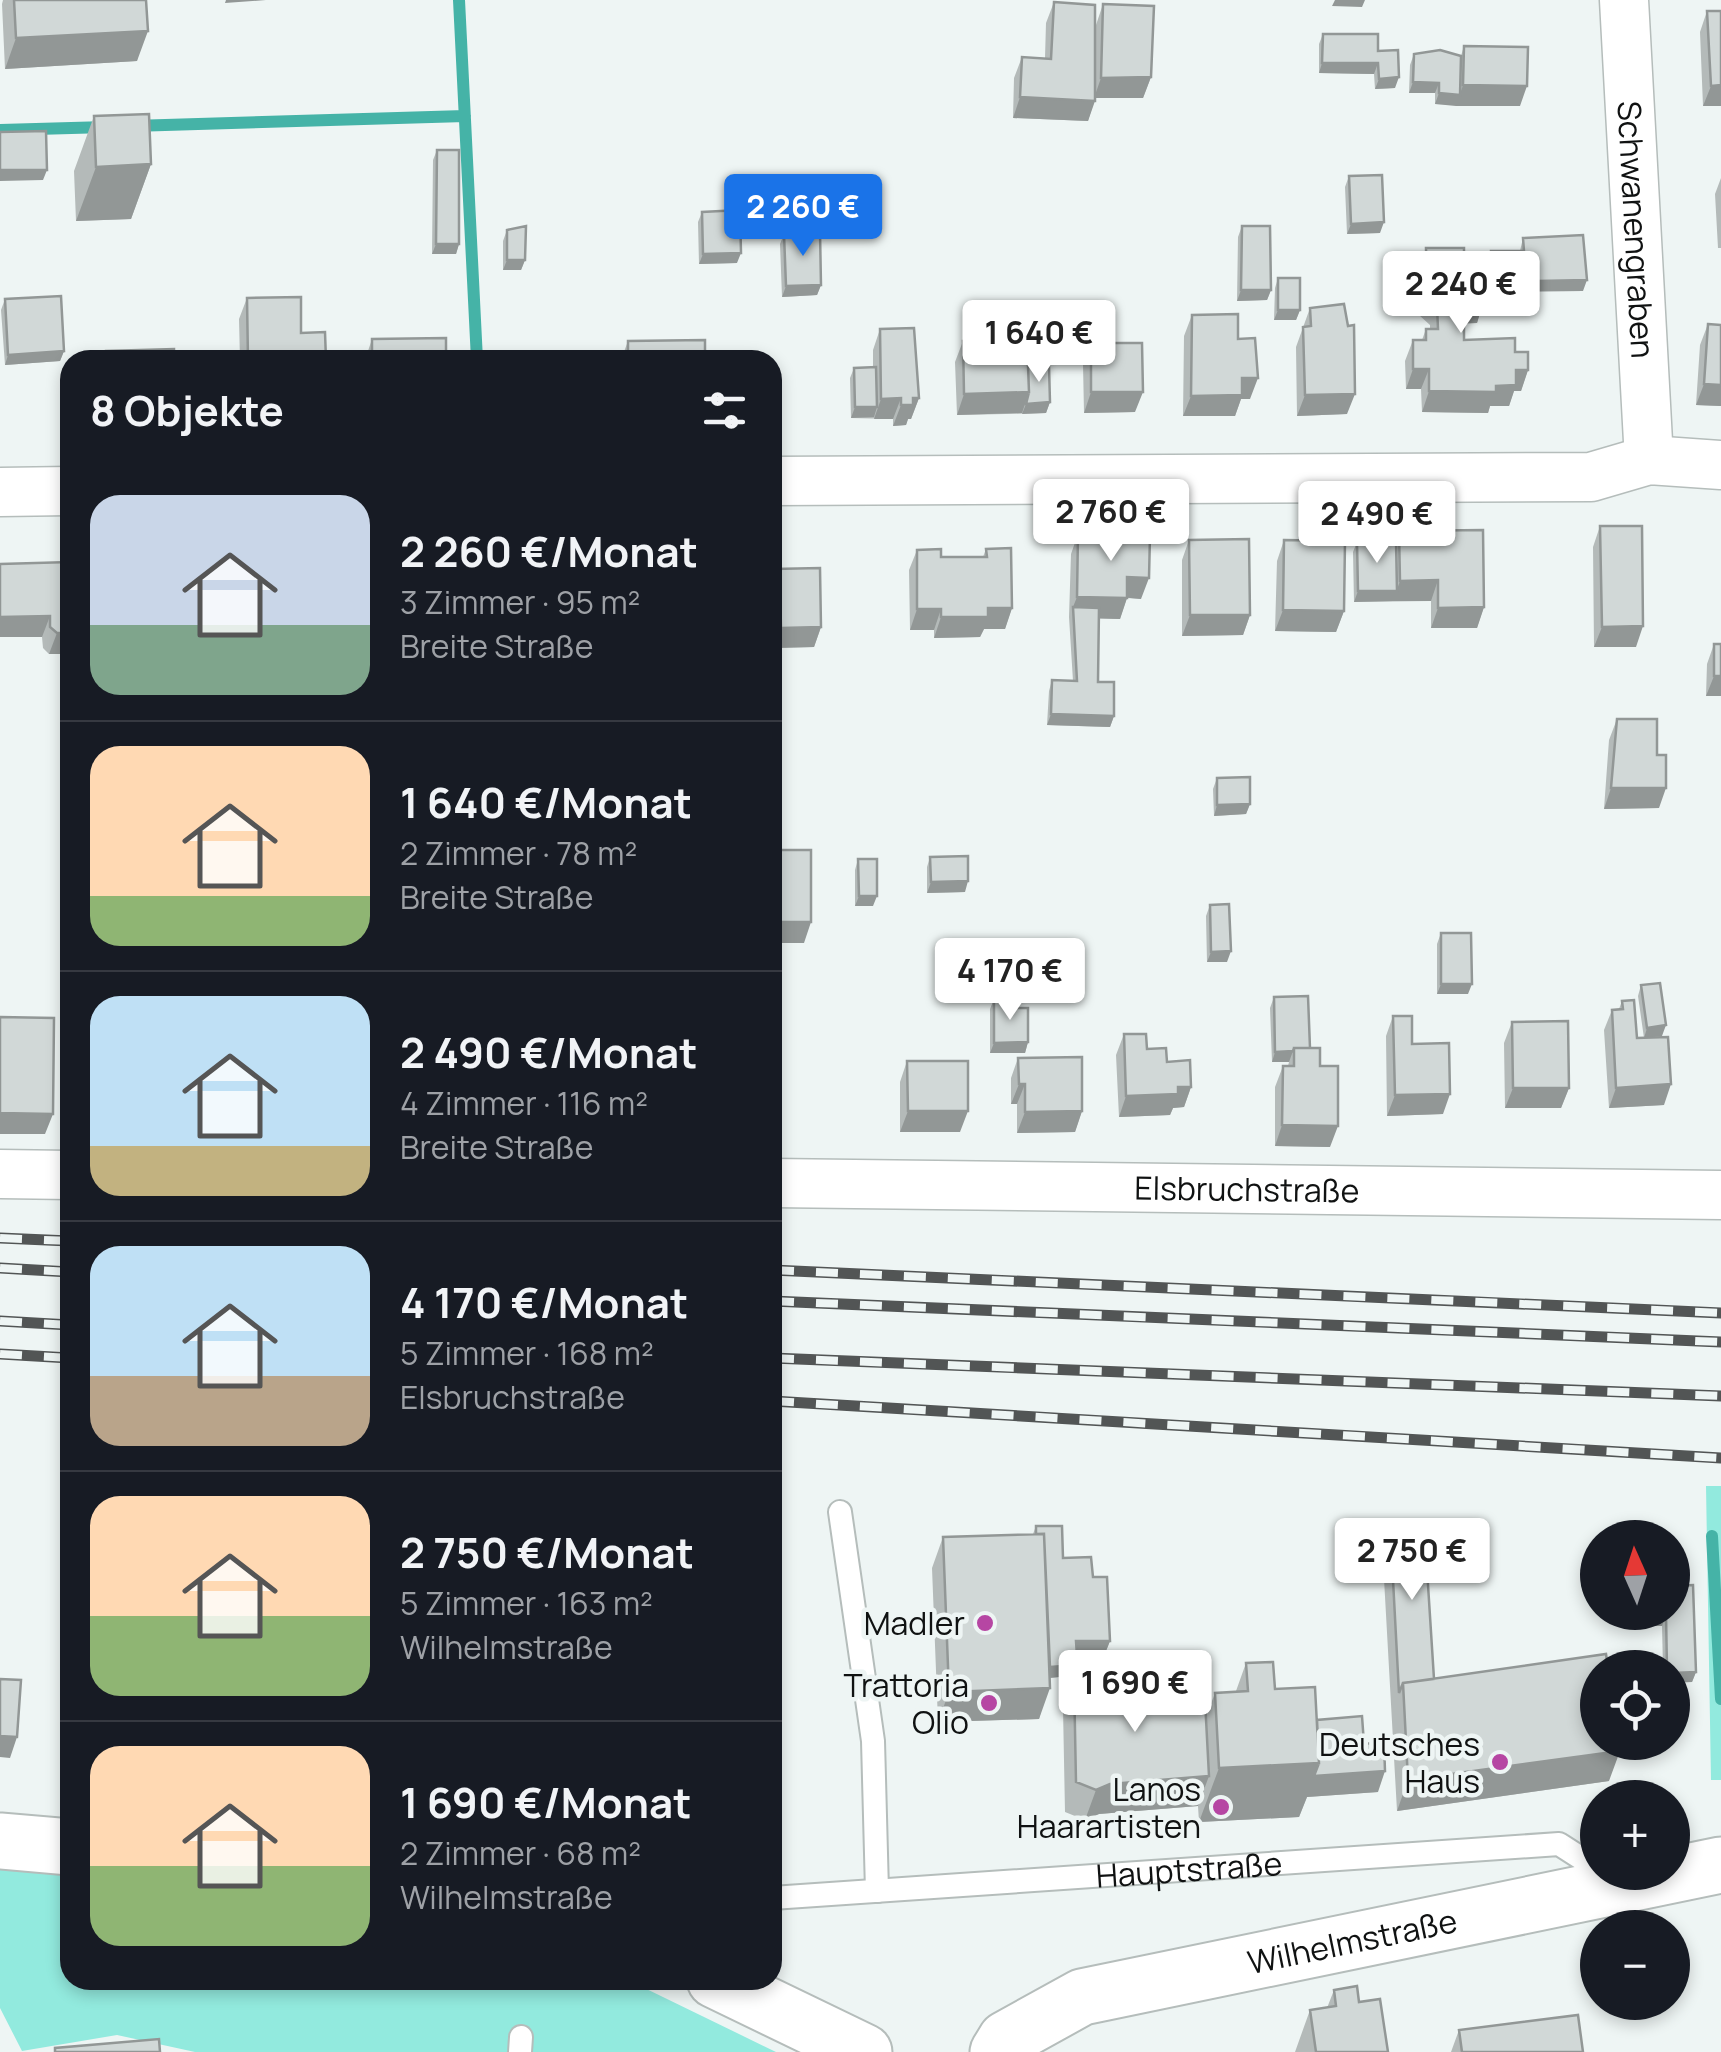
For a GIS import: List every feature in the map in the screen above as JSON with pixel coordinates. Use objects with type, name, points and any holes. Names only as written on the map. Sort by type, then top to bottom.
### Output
[{"type":"street","name":"Schwanengraben","points":[[1624,0],[1649,460]]},
{"type":"street","points":[[782,481],[1590,476],[1649,460],[1721,466]]},
{"type":"street","points":[[0,492],[60,491]]},
{"type":"street","points":[[0,1174],[60,1175]]},
{"type":"street","name":"Elsbruchstraße","points":[[782,1183],[1721,1195]]},
{"type":"street","points":[[0,1841],[60,1846]]},
{"type":"street","name":"Wilhelmstraße","points":[[1690,1868],[1721,1865]]},
{"type":"street","name":"Wilhelmstraße","points":[[998,2052],[1006,2039],[1082,1997],[1580,1881]]},
{"type":"street","points":[[736,1990],[864,2052]]},
{"type":"lane","points":[[840,1512],[873,1740],[877,1890]]},
{"type":"lane","name":"Hauptstraße","points":[[782,1897],[1559,1844],[1580,1858]]},
{"type":"green space","points":[[1706,1486],[1721,1486],[1721,1780],[1711,1780]]},
{"type":"green space","points":[[0,1868],[60,1874],[60,1990],[649,1990],[776,2052],[195,2052],[117,2035],[22,2051],[0,2008]]},
{"type":"building","points":[[14,0],[146,0],[148,31],[16,38]]},
{"type":"building","points":[[1054,2],[1095,5],[1095,101],[1020,97],[1022,57],[1051,59]]},
{"type":"building","points":[[1103,4],[1154,6],[1151,77],[1101,78]]},
{"type":"building","points":[[1707,11],[1721,11],[1721,85],[1711,86]]},
{"type":"building","points":[[1323,34],[1378,34],[1378,51],[1398,50],[1399,77],[1379,79],[1378,63],[1322,63]]},
{"type":"building","points":[[1464,46],[1528,47],[1527,86],[1463,85]]},
{"type":"building","points":[[1440,50],[1461,56],[1460,95],[1439,93],[1439,83],[1413,82],[1414,54]]},
{"type":"building","points":[[149,114],[151,164],[96,167],[94,116]]},
{"type":"building","points":[[46,131],[47,170],[0,170],[0,132]]},
{"type":"building","points":[[437,150],[459,150],[459,244],[436,244]]},
{"type":"building","points":[[1382,175],[1384,222],[1351,224],[1349,176]]},
{"type":"building","points":[[740,210],[741,253],[703,254],[702,212]]},
{"type":"building","points":[[526,226],[525,260],[507,260],[507,230]]},
{"type":"building","points":[[1242,226],[1270,226],[1271,290],[1241,290]]},
{"type":"building","points":[[820,232],[821,285],[786,286],[784,234]]},
{"type":"building","points":[[1583,235],[1587,280],[1491,282],[1491,251],[1524,251],[1523,238]]},
{"type":"building","points":[[1426,248],[1464,248],[1464,340],[1515,338],[1515,352],[1528,352],[1528,370],[1516,370],[1516,385],[1496,386],[1496,392],[1429,391],[1429,369],[1413,369],[1413,340],[1426,340],[1426,329],[1438,329],[1437,305],[1427,295]]},
{"type":"building","points":[[1278,278],[1300,278],[1300,310],[1278,310]]},
{"type":"building","points":[[1464,281],[1480,281],[1480,313],[1464,313]]},
{"type":"building","points":[[61,296],[64,350],[8,355],[5,299]]},
{"type":"building","points":[[301,297],[301,333],[325,332],[326,350],[248,350],[247,298]]},
{"type":"building","points":[[1344,304],[1348,326],[1354,325],[1355,394],[1305,395],[1303,327],[1311,326],[1310,308]]},
{"type":"building","points":[[1238,314],[1238,339],[1255,338],[1258,378],[1242,378],[1242,395],[1191,396],[1192,315]]},
{"type":"building","points":[[1708,324],[1721,325],[1721,385],[1704,384]]},
{"type":"building","points":[[914,328],[919,398],[913,398],[913,405],[901,405],[901,398],[881,399],[880,329]]},
{"type":"building","points":[[446,338],[446,350],[372,350],[372,339]]},
{"type":"building","points":[[1027,339],[1029,392],[964,394],[963,341]]},
{"type":"building","points":[[705,340],[705,350],[628,350],[628,341]]},
{"type":"building","points":[[1091,343],[1142,343],[1143,392],[1091,392]]},
{"type":"building","points":[[1028,366],[1049,366],[1050,402],[1026,404]]},
{"type":"building","points":[[876,367],[877,407],[855,407],[854,368]]},
{"type":"building","points":[[1600,526],[1642,526],[1643,626],[1602,627]]},
{"type":"building","points":[[1483,530],[1484,607],[1438,608],[1438,580],[1400,581],[1399,531]]},
{"type":"building","points":[[1078,534],[1150,535],[1149,578],[1127,577],[1127,598],[1077,597]]},
{"type":"building","points":[[1249,539],[1250,615],[1190,615],[1189,540]]},
{"type":"building","points":[[1284,540],[1345,541],[1344,611],[1283,610]]},
{"type":"building","points":[[1357,542],[1396,542],[1397,591],[1358,591]]},
{"type":"building","points":[[1011,548],[1012,608],[988,608],[988,617],[941,617],[941,609],[917,609],[917,550],[941,549],[941,557],[987,557],[986,549]]},
{"type":"building","points":[[60,562],[60,633],[50,627],[50,616],[0,617],[0,564]]},
{"type":"building","points":[[820,568],[821,627],[782,628],[782,569]]},
{"type":"building","points":[[1073,607],[1099,608],[1098,682],[1114,682],[1114,716],[1051,714],[1052,680],[1077,681]]},
{"type":"building","points":[[1714,644],[1721,644],[1721,676],[1714,676]]},
{"type":"building","points":[[1617,719],[1657,719],[1657,755],[1666,755],[1666,788],[1611,788]]},
{"type":"building","points":[[1250,777],[1250,804],[1217,805],[1217,778]]},
{"type":"building","points":[[782,850],[811,850],[811,922],[782,922]]},
{"type":"building","points":[[968,856],[968,881],[931,882],[930,857]]},
{"type":"building","points":[[858,859],[877,859],[877,896],[859,896]]},
{"type":"building","points":[[1229,904],[1231,951],[1211,952],[1210,905]]},
{"type":"building","points":[[1441,933],[1471,933],[1472,984],[1441,984]]},
{"type":"building","points":[[1660,983],[1666,1025],[1647,1028],[1641,985]]},
{"type":"building","points":[[1308,996],[1310,1048],[1275,1052],[1274,997]]},
{"type":"building","points":[[994,999],[1011,999],[1011,1008],[1028,1008],[1028,1042],[994,1043]]},
{"type":"building","points":[[1634,1000],[1637,1038],[1668,1037],[1671,1084],[1616,1088],[1612,1010],[1623,1009],[1622,1001]]},
{"type":"building","points":[[1393,1016],[1412,1016],[1412,1044],[1449,1043],[1450,1094],[1395,1095]]},
{"type":"building","points":[[0,1017],[54,1018],[53,1114],[0,1113]]},
{"type":"building","points":[[1568,1021],[1569,1088],[1513,1088],[1512,1022]]},
{"type":"building","points":[[1124,1034],[1146,1034],[1147,1049],[1166,1048],[1167,1062],[1190,1060],[1191,1087],[1178,1087],[1178,1094],[1126,1096]]},
{"type":"building","points":[[1294,1048],[1320,1048],[1320,1066],[1338,1066],[1338,1126],[1282,1125],[1283,1066],[1294,1066]]},
{"type":"building","points":[[1082,1057],[1082,1111],[1025,1112],[1025,1084],[1019,1084],[1018,1058]]},
{"type":"building","points":[[907,1061],[968,1061],[968,1111],[908,1111]]},
{"type":"building","points":[[1424,1522],[1434,1679],[1403,1683],[1399,1693],[1390,1523]]},
{"type":"building","points":[[1036,1526],[1062,1526],[1063,1558],[1091,1557],[1093,1577],[1107,1577],[1110,1641],[1076,1641],[1077,1656],[1062,1657],[1063,1666],[1050,1667],[1044,1534],[1036,1534]]},
{"type":"building","name":"Madler","points":[[1044,1534],[1050,1688],[949,1692],[943,1537]]},
{"type":"building","points":[[1693,1585],[1696,1672],[1690,1672],[1690,1650],[1667,1650],[1666,1630],[1690,1630]]},
{"type":"building","points":[[1580,1658],[1580,1756],[1408,1780],[1403,1683]]},
{"type":"building","points":[[1273,1662],[1275,1689],[1315,1687],[1319,1763],[1219,1768],[1215,1693],[1248,1691],[1246,1663]]},
{"type":"building","points":[[1132,1674],[1134,1705],[1205,1700],[1209,1776],[1110,1784],[1096,1790],[1076,1782],[1074,1678]]},
{"type":"building","points":[[0,1679],[21,1680],[17,1737],[0,1736]]},
{"type":"building","points":[[1362,1716],[1364,1744],[1384,1742],[1385,1771],[1314,1776],[1319,1763],[1317,1720]]},
{"type":"building","points":[[1357,1986],[1359,2002],[1380,1999],[1388,2052],[1316,2052],[1310,2010],[1336,2006],[1334,1990]]},
{"type":"building","points":[[1578,2015],[1583,2052],[1462,2052],[1459,2030]]},
{"type":"building","points":[[159,2039],[160,2052],[55,2052],[55,2048]]},
{"type":"waterway","points":[[459,0],[476,350]]},
{"type":"waterway","points":[[132,126],[465,116]]},
{"type":"waterway","points":[[0,130],[107,127]]},
{"type":"waterway","name":"Schwanengraben","points":[[1712,1536],[1721,1699]]},
{"type":"railway","points":[[0,1238],[60,1241]]},
{"type":"railway","points":[[0,1268],[60,1271]]},
{"type":"railway","points":[[782,1270],[1721,1313]]},
{"type":"railway","points":[[782,1301],[1721,1342]]},
{"type":"railway","points":[[0,1321],[60,1324]]},
{"type":"railway","points":[[0,1354],[60,1357]]},
{"type":"railway","points":[[782,1358],[1721,1396]]},
{"type":"railway","points":[[782,1402],[1721,1458]]},
{"type":"place","name":"Madler","points":[[985,1623]]},
{"type":"place","name":"Trattoria Olio","points":[[989,1703]]},
{"type":"place","name":"Deutsches Haus","points":[[1500,1762]]},
{"type":"place","name":"Lanos Haarartisten","points":[[1221,1807]]}]
